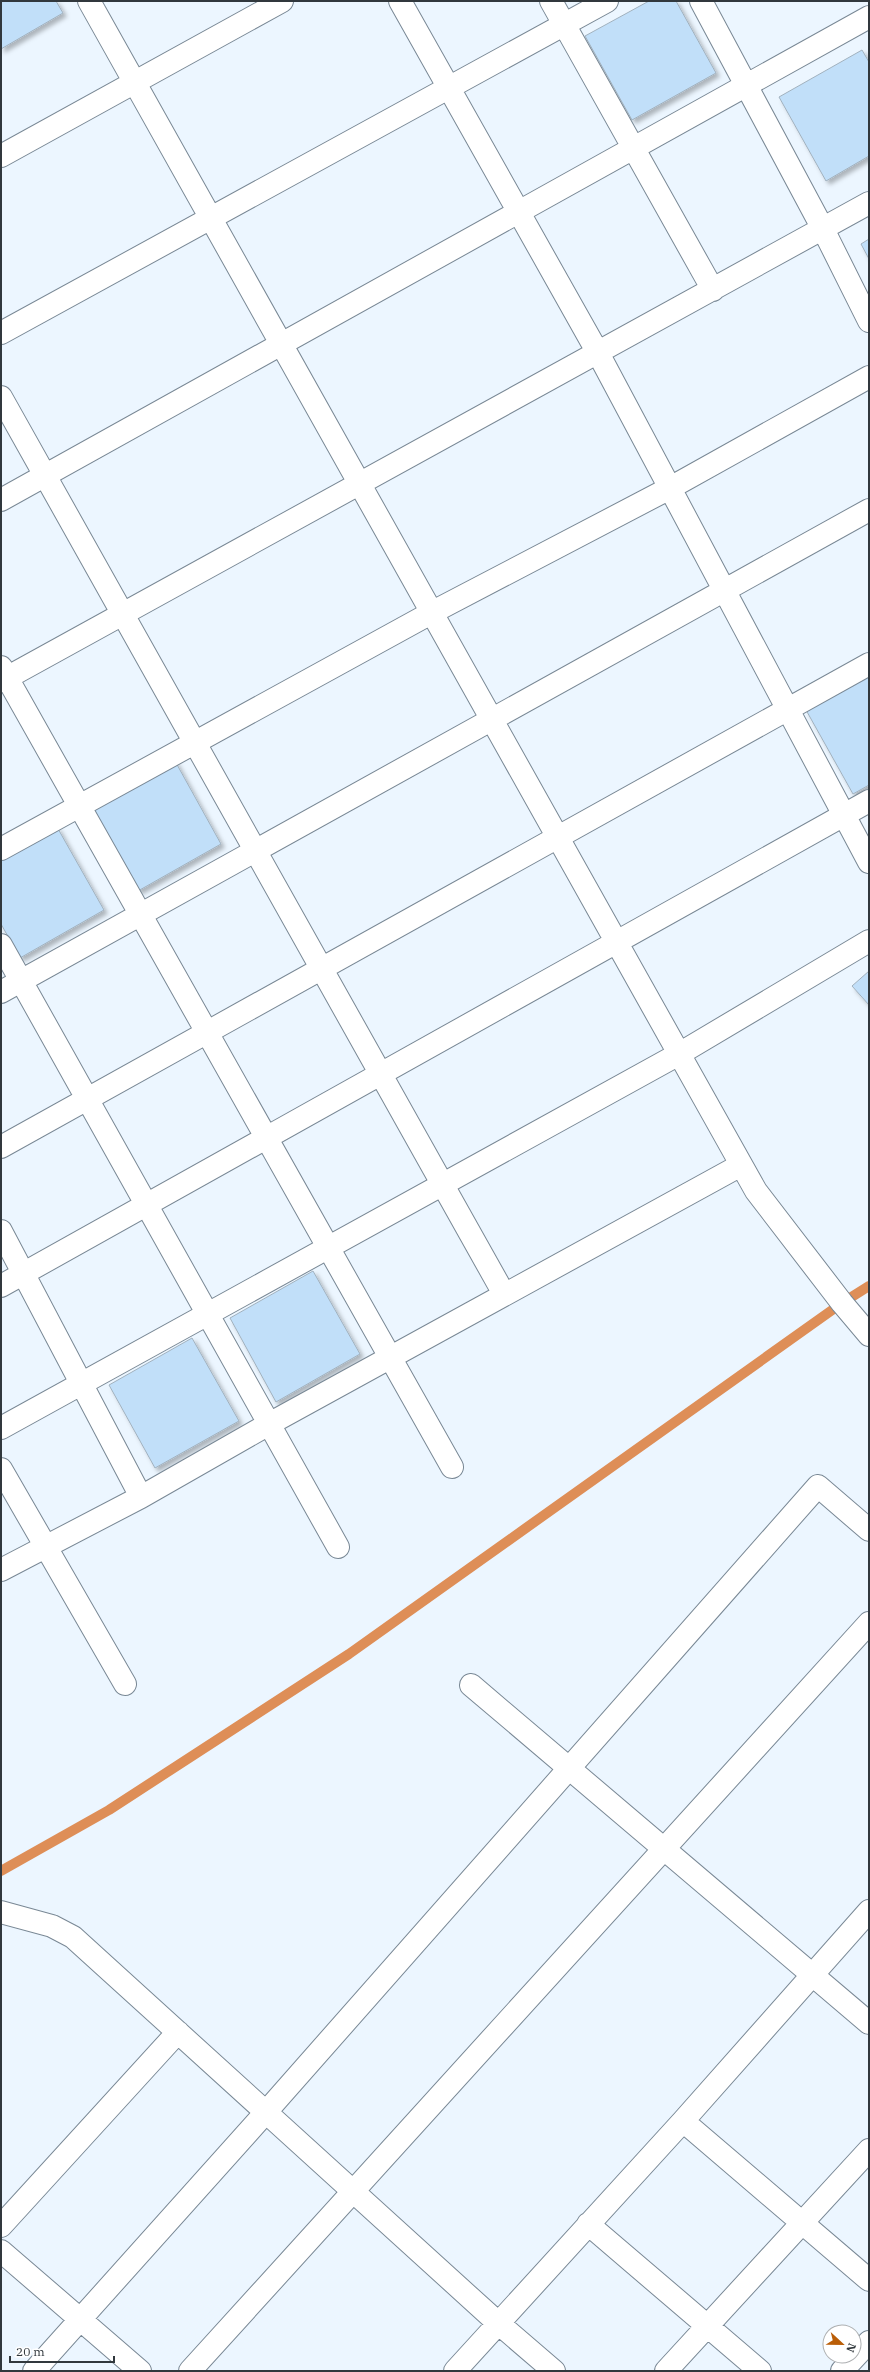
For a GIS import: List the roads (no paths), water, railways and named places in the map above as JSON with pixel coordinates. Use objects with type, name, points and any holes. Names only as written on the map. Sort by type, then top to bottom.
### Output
[{"type":"street","points":[[89,1],[756,1191],[842,1303],[869,1335]]},
{"type":"street","points":[[1,156],[282,1]]},
{"type":"street","points":[[400,1],[598,353],[869,862]]},
{"type":"street","points":[[551,1],[713,290]]},
{"type":"street","points":[[1,333],[607,1]]},
{"type":"street","points":[[701,1],[823,229],[869,321]]},
{"type":"street","points":[[1,500],[869,17]]},
{"type":"street","points":[[452,1467],[80,806],[3,675],[122,614],[869,203]]},
{"type":"street","points":[[1,849],[431,612],[670,488],[869,377]]},
{"type":"street","points":[[1,397],[504,1294]]},
{"type":"street","points":[[1,992],[869,510]]},
{"type":"street","points":[[1,1147],[557,836],[869,664]]},
{"type":"street","points":[[1,1286],[869,801]]},
{"type":"street","points":[[1,1428],[679,1054],[869,941]]},
{"type":"street","points":[[1,945],[338,1547]]},
{"type":"street","points":[[1,1570],[141,1497],[390,1357],[741,1165]]},
{"type":"street","points":[[1,1232],[141,1497]]},
{"type":"street","points":[[1,1469],[125,1684]]},
{"type":"street","points":[[34,2371],[266,2112],[818,1486],[869,1530]]},
{"type":"street","points":[[190,2371],[869,1623]]},
{"type":"street","points":[[471,1685],[869,2023]]},
{"type":"street","points":[[455,2371],[683,2121],[869,1911]]},
{"type":"street","points":[[1,1912],[52,1926],[73,1937],[498,2323],[554,2371]]},
{"type":"street","points":[[1,2226],[178,2032]]},
{"type":"street","points":[[683,2121],[869,2280]]},
{"type":"street","points":[[666,2371],[869,2150]]},
{"type":"street","points":[[588,2224],[760,2371]]},
{"type":"street","points":[[1,2251],[140,2371]]},
{"type":"street","points":[[842,2371],[869,2342]]},
{"type":"waterway","points":[[1,1871],[109,1810],[349,1654],[842,1303],[869,1286]]}]
